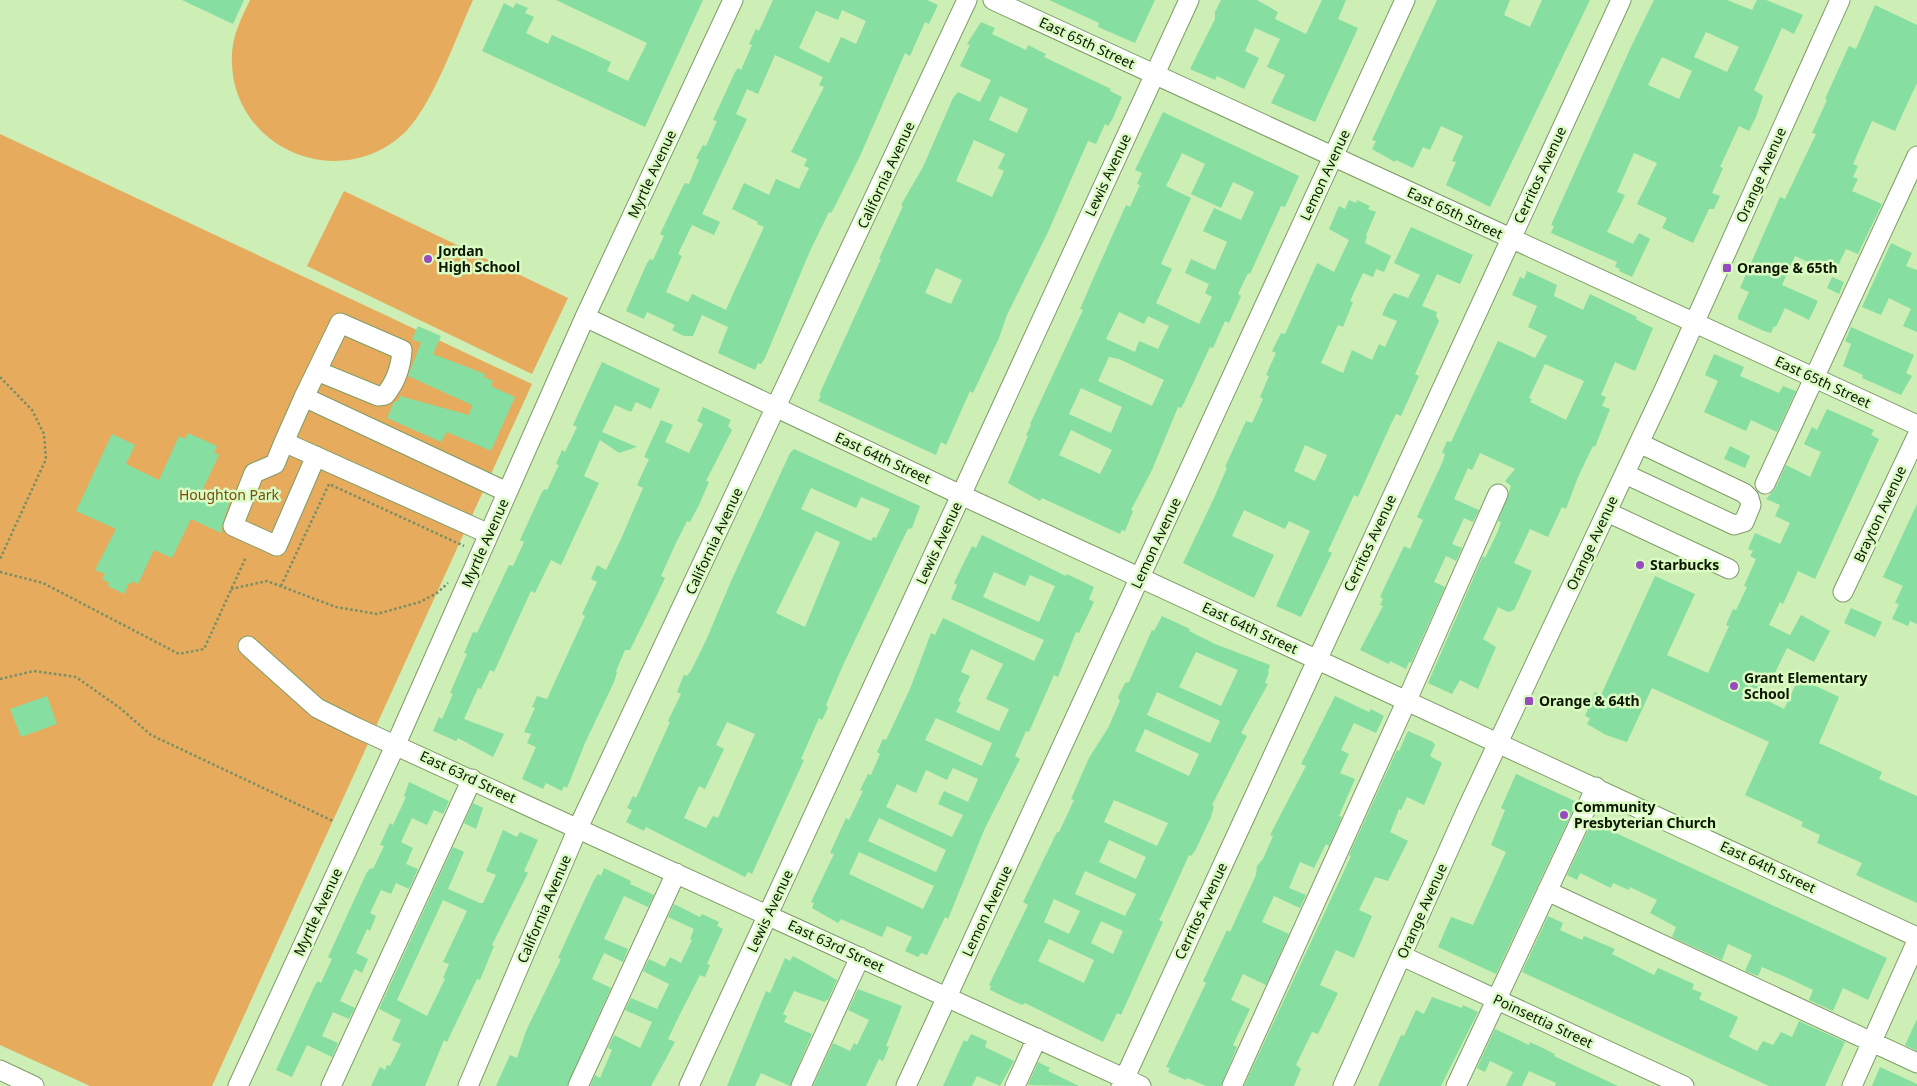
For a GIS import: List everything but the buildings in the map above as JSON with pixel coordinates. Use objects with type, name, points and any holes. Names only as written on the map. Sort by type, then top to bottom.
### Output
[{"type":"street","name":"Myrtle Avenue","points":[[238,1086],[396,744],[585,317],[733,0]]},
{"type":"street","name":"California Avenue","points":[[468,1086],[578,828],[777,408],[967,0]]},
{"type":"street","name":"East 65th Street","points":[[993,0],[1917,426]]},
{"type":"street","name":"Lewis Avenue","points":[[689,1086],[1189,0]]},
{"type":"street","name":"Lemon Avenue","points":[[906,1086],[1405,0]]},
{"type":"street","name":"Cerritos Avenue","points":[[1129,1083],[1317,658],[1621,0]]},
{"type":"street","name":"Orange Avenue","points":[[1343,1086],[1498,742],[1639,443],[1840,0]]},
{"type":"street","points":[[1765,484],[1917,156]]},
{"type":"street","name":"East 64th Street","points":[[585,317],[961,495],[1408,700],[1917,937]]},
{"type":"street","points":[[316,370],[378,396],[385,395],[397,376],[401,364],[402,350],[340,323],[316,370],[275,464],[254,473],[232,526],[277,546],[316,456]]},
{"type":"street","points":[[304,397],[507,492]]},
{"type":"street","name":"Brayton Avenue","points":[[1843,592],[1917,436]]},
{"type":"street","points":[[284,442],[489,534]]},
{"type":"street","points":[[1624,474],[1734,525],[1744,522],[1751,505],[1749,498],[1744,493],[1639,443]]},
{"type":"street","points":[[1232,1086],[1408,700],[1498,494]]},
{"type":"street","points":[[1607,512],[1729,568]]},
{"type":"street","name":"East 63rd Street","points":[[248,646],[317,708],[355,727],[396,744],[947,997],[1129,1083]]},
{"type":"street","points":[[331,1086],[472,779]]},
{"type":"street","points":[[1456,1086],[1596,787]]},
{"type":"street","points":[[578,1086],[676,873]]},
{"type":"street","points":[[1547,891],[1917,1063]]},
{"type":"street","points":[[1852,1086],[1917,941]]},
{"type":"street","name":"Poinsettia Street","points":[[1402,956],[1684,1086]]},
{"type":"street","points":[[800,1086],[860,958]]},
{"type":"street","points":[[1014,1086],[1036,1038]]},
{"type":"street","points":[[0,1070],[34,1086]]},
{"type":"path","points":[[0,377],[32,410],[44,434],[46,459],[0,559]]},
{"type":"path","points":[[281,586],[329,484],[464,546],[461,553]]},
{"type":"path","points":[[0,572],[43,583],[180,654],[204,649],[246,557]]},
{"type":"path","points":[[231,589],[267,581],[336,607],[377,614],[420,602],[437,593],[448,584],[451,576]]},
{"type":"path","points":[[0,679],[34,671],[76,677],[120,708],[151,735],[333,821]]},
{"type":"green space","points":[[250,0],[473,0],[442,73],[412,125],[401,136],[374,153],[345,160],[316,159],[289,150],[265,135],[247,113],[235,86],[232,54],[236,33]]},
{"type":"green space","name":"Houghton Park","points":[[0,134],[532,384],[212,1086],[90,1086],[0,1045]]},
{"type":"green space","points":[[344,191],[568,298],[532,374],[307,266]]},
{"type":"place","name":"Jordan High School","points":[[428,259]]},
{"type":"place","name":"Orange & 65th","points":[[1727,268]]},
{"type":"place","name":"Starbucks","points":[[1640,565]]},
{"type":"place","name":"Grant Elementary School","points":[[1734,686]]},
{"type":"place","name":"Orange & 64th","points":[[1529,701]]},
{"type":"place","name":"Community Presbyterian Church","points":[[1564,815]]}]
